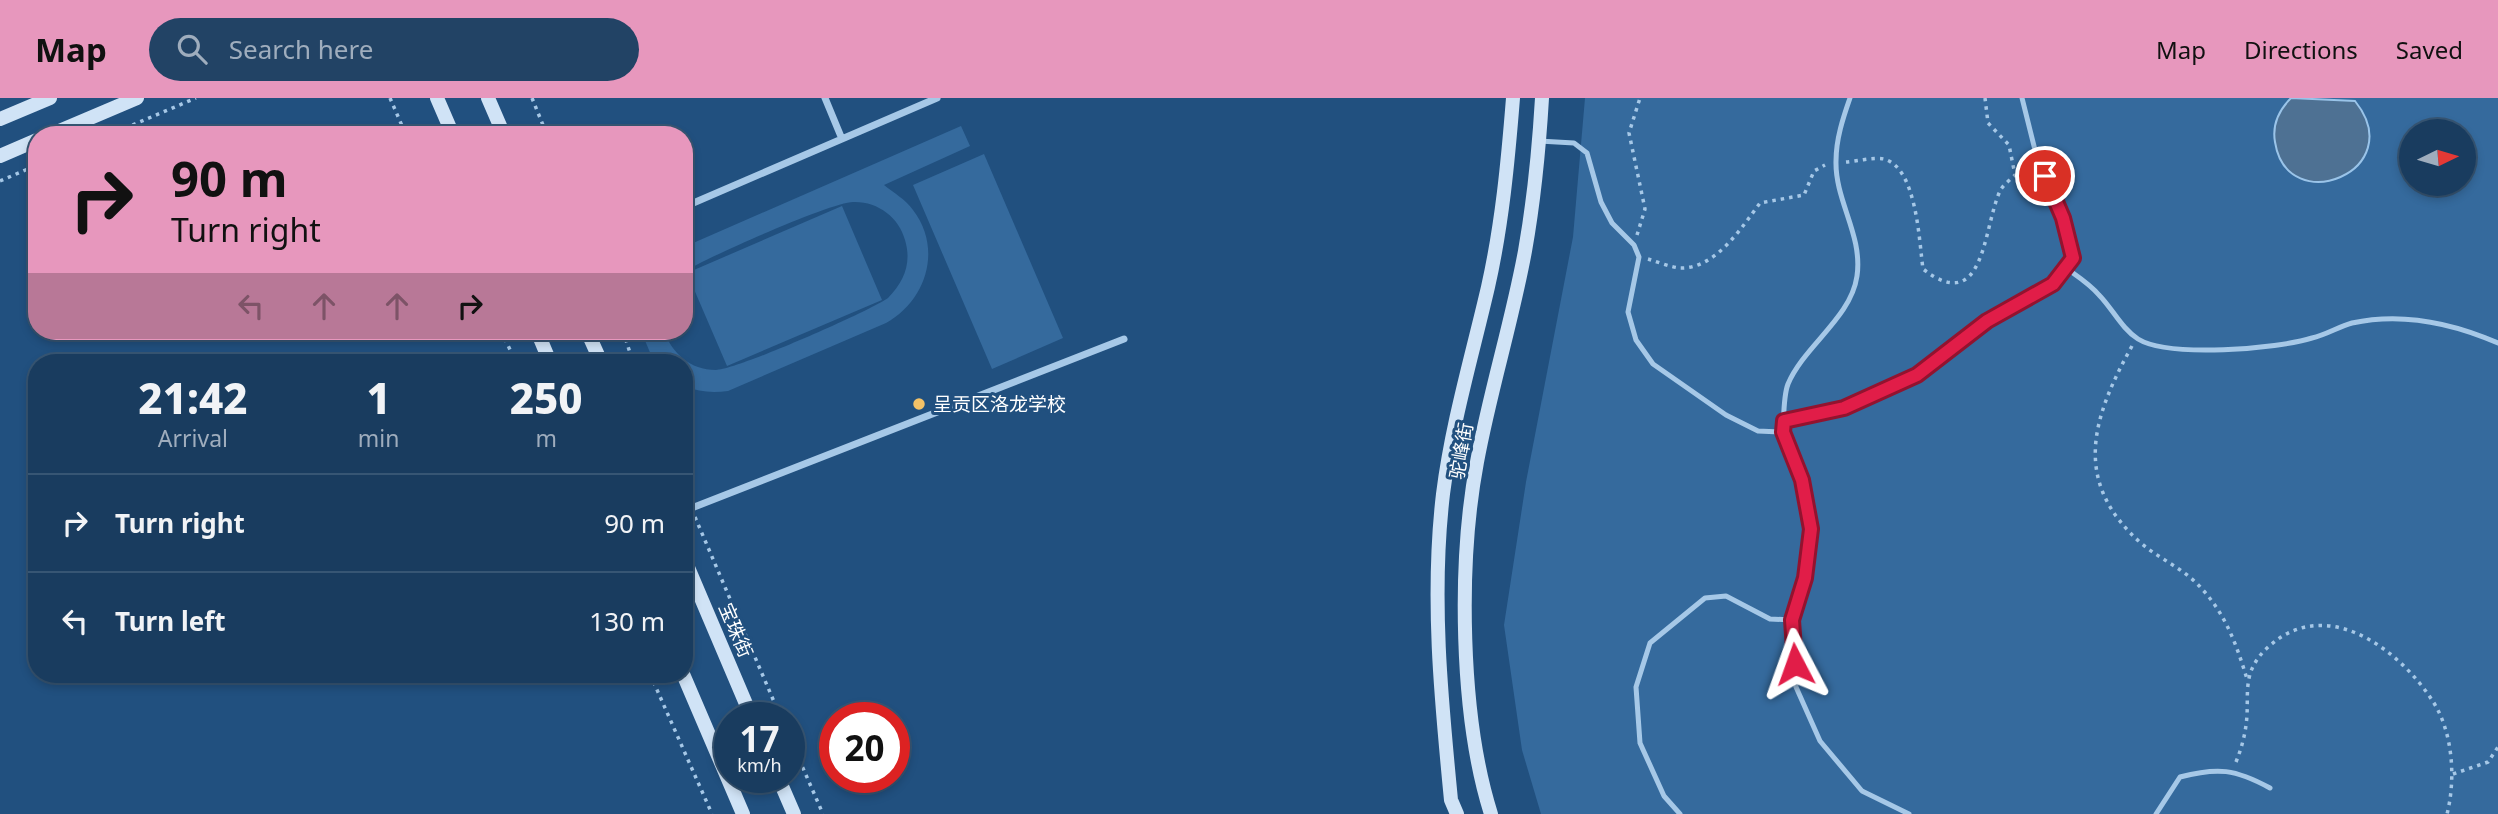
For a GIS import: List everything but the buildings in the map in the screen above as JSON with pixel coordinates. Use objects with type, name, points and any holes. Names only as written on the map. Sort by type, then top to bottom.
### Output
[{"type":"street","points":[[0,119],[50,98]]},
{"type":"street","points":[[71,126],[137,98]]},
{"type":"street","points":[[437,98],[449,126]]},
{"type":"street","points":[[488,98],[500,126]]},
{"type":"street","points":[[825,98],[842,139]]},
{"type":"street","points":[[693,204],[937,98]]},
{"type":"street","name":"驼峰街","points":[[1457,814],[1451,800],[1436,598],[1443,495],[1457,410],[1489,284],[1508,161],[1513,98]]},
{"type":"street","name":"驼峰街","points":[[1491,814],[1470,717],[1466,651],[1468,549],[1476,464],[1525,251],[1542,98]]},
{"type":"street","points":[[0,156],[28,144]]},
{"type":"street","points":[[693,508],[1124,339]]},
{"type":"street","name":"宝珠街","points":[[693,579],[745,702]]},
{"type":"street","points":[[687,683],[743,814]]},
{"type":"street","points":[[785,793],[794,814]]},
{"type":"lane","points":[[1850,98],[1840,129],[1835,163],[1858,247],[1857,279],[1842,310],[1815,342],[1788,385],[1784,421],[1783,432],[1802,480],[1811,529],[1805,578],[1792,620],[1796,687],[1820,741],[1862,791],[1909,814]]},
{"type":"lane","points":[[1784,421],[1844,408],[1917,375],[1987,321],[2053,284],[2066,268],[2073,258],[2067,231],[2036,155],[2022,98]]},
{"type":"lane","points":[[1539,141],[1574,143],[1587,153],[1601,202],[1612,223],[1634,245],[1639,257],[1628,312],[1636,340],[1653,364],[1726,415],[1758,430],[1783,432]]},
{"type":"lane","points":[[2066,268],[2098,293],[2136,338],[2153,345],[2223,349],[2269,347],[2312,338],[2352,323],[2396,319],[2438,321],[2498,342]]},
{"type":"lane","points":[[1680,814],[1664,796],[1640,743],[1636,687],[1650,643],[1705,598],[1727,596],[1770,619],[1792,620]]},
{"type":"lane","points":[[2156,814],[2180,778],[2208,770],[2232,771],[2270,788]]},
{"type":"path","points":[[130,126],[196,98]]},
{"type":"path","points":[[390,98],[402,126]]},
{"type":"path","points":[[532,98],[543,126]]},
{"type":"path","points":[[1634,245],[1645,209],[1629,133],[1640,98]]},
{"type":"path","points":[[1639,257],[1681,268],[1707,260],[1737,234],[1760,202],[1804,195],[1814,171],[1835,163],[1885,159],[1904,174],[1916,216],[1923,269],[1939,282],[1952,284],[1968,278],[1980,261],[2001,189],[2015,175],[2009,145],[1988,123],[1985,98]]},
{"type":"path","points":[[0,181],[28,170]]},
{"type":"path","points":[[2136,338],[2098,419],[2094,465],[2101,490],[2123,522],[2143,544],[2180,568],[2217,607],[2236,642],[2248,681]]},
{"type":"path","points":[[693,521],[774,702]]},
{"type":"path","points":[[2232,771],[2242,744],[2248,681],[2255,663],[2270,644],[2294,629],[2315,624],[2337,626],[2366,638],[2401,662],[2433,701],[2444,725],[2453,774],[2447,814]]},
{"type":"path","points":[[654,683],[712,814]]},
{"type":"path","points":[[2453,774],[2488,762],[2498,747]]},
{"type":"path","points":[[805,773],[823,814]]},
{"type":"shaded area","points":[[1585,98],[2498,98],[2498,814],[1541,814],[1522,750],[1504,625],[1526,482],[1573,237]]},
{"type":"shaded area","points":[[2291,98],[2355,101],[2368,126],[2368,148],[2357,165],[2340,177],[2320,182],[2300,178],[2284,166],[2275,142],[2275,130],[2280,113]]},
{"type":"shaded area","points":[[961,126],[970,146],[884,185],[913,210],[927,241],[926,273],[911,302],[886,323],[728,391],[693,389],[693,364],[716,370],[748,361],[876,305],[888,298],[898,285],[907,264],[907,248],[898,224],[886,212],[862,202],[841,204],[796,220],[693,267],[693,243]]},
{"type":"shaded area","points":[[984,154],[1063,338],[992,369],[913,185]]},
{"type":"shaded area","points":[[842,206],[882,300],[727,366],[693,287],[693,270]]},
{"type":"shaded area","points":[[645,340],[668,340],[677,353],[651,354]]},
{"type":"place","name":"呈贡区洛龙学校","points":[[919,404]]},
{"type":"route","points":[[1795,664],[1792,620],[1805,578],[1811,529],[1802,480],[1783,432],[1784,421],[1844,408],[1917,375],[1987,321],[2053,284],[2073,258],[2063,218],[2045,176]]}]
